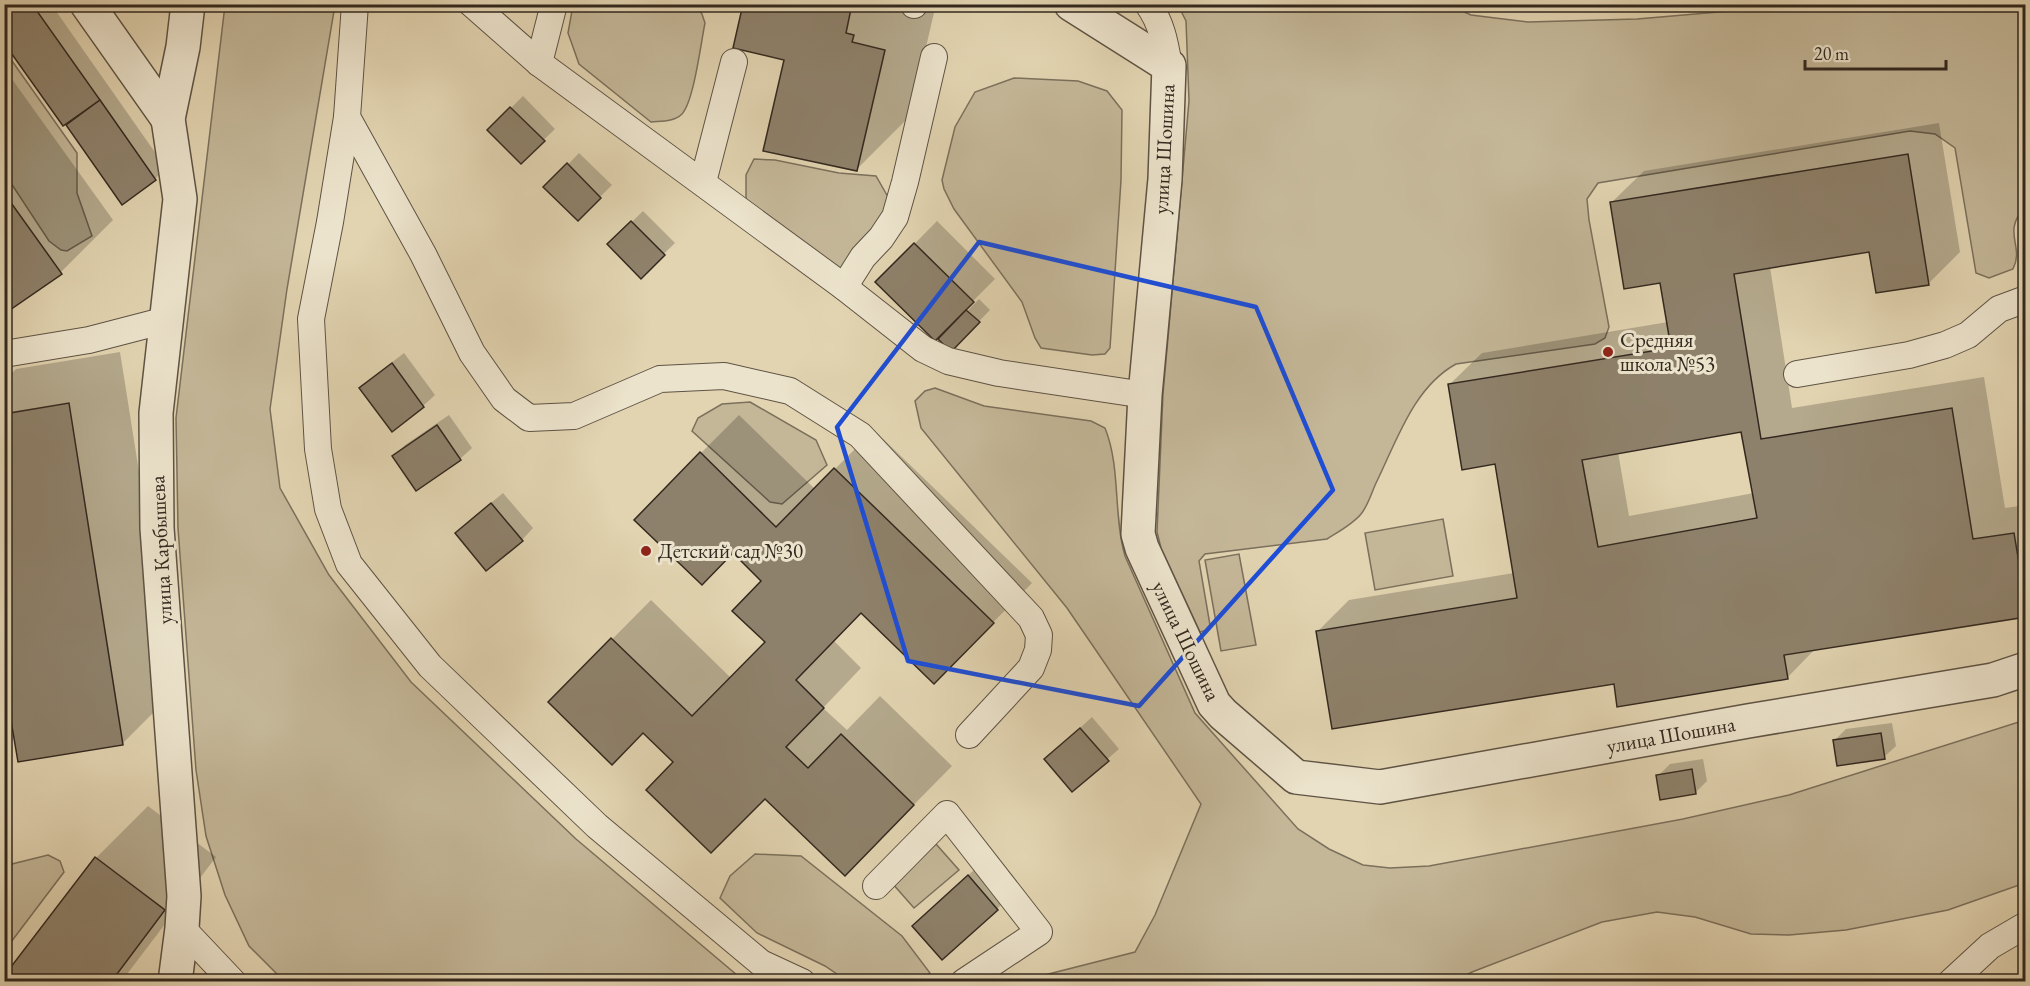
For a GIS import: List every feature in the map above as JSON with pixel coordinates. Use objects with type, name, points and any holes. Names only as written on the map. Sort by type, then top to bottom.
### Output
[{"type":"street","points":[[87,4],[168,119]]},
{"type":"street","points":[[168,119],[183,47],[188,4]]},
{"type":"street","name":"улица Шошина","points":[[1071,4],[1168,66],[1165,179],[1145,395],[1138,534],[1142,548],[1215,704],[1223,714],[1296,777],[1380,787],[1993,680],[2025,669]]},
{"type":"street","name":"улица Карбышева","points":[[168,119],[180,200],[156,412],[157,528],[184,896],[183,928],[175,981]]},
{"type":"lane","points":[[355,4],[347,117],[311,319],[320,459],[328,509],[349,564],[430,666],[597,825],[761,963],[802,981]]},
{"type":"lane","points":[[472,4],[539,63],[844,287],[923,349],[948,361],[999,373],[1145,395]]},
{"type":"lane","points":[[539,63],[554,4]]},
{"type":"lane","points":[[1148,4],[1157,17],[1162,31],[1168,66]]},
{"type":"lane","points":[[844,287],[863,257],[881,238],[895,217],[934,57]]},
{"type":"lane","points":[[703,182],[734,62]]},
{"type":"lane","points":[[347,117],[423,254],[472,353],[504,399],[529,418],[574,416],[660,379],[724,376],[790,391],[860,435],[1031,618],[1039,635],[1038,650],[1031,668],[969,735]]},
{"type":"lane","points":[[1797,374],[1909,355],[1945,345],[1968,335],[1999,309],[2025,299]]},
{"type":"lane","points":[[4,354],[89,340],[166,320]]},
{"type":"lane","points":[[876,886],[947,814],[1039,932],[964,981]]},
{"type":"lane","points":[[1952,981],[1990,946],[2025,925]]},
{"type":"lane","points":[[183,928],[233,981]]},
{"type":"highlighted area","points":[[979,242],[1256,307],[1333,490],[1139,706],[908,661],[837,427]]},
{"type":"shaded area","points":[[225,5],[335,5],[287,289],[270,409],[280,488],[329,575],[411,682],[576,839],[744,981],[284,981],[249,946],[225,895],[206,836],[196,770],[178,528],[176,418]]},
{"type":"shaded area","points":[[573,5],[695,5],[705,23],[690,97],[679,117],[651,122],[579,64],[568,33]]},
{"type":"shaded area","points":[[1178,5],[1449,5],[1471,15],[1528,22],[1637,19],[1800,5],[2025,5],[2025,207],[2015,224],[2017,253],[2013,269],[1989,278],[1976,273],[1955,148],[1935,134],[1910,131],[1598,183],[1587,199],[1609,327],[1605,338],[1595,344],[1456,364],[1441,374],[1418,400],[1408,416],[1366,507],[1358,518],[1327,539],[1205,554],[1199,561],[1210,625],[1207,630],[1200,632],[1161,548],[1157,532],[1163,394],[1189,101],[1186,21]]},
{"type":"shaded area","points":[[5,51],[77,153],[77,193],[92,236],[67,251],[61,250],[49,241],[5,174]]},
{"type":"shaded area","points":[[1014,78],[1078,81],[1107,91],[1122,110],[1121,180],[1110,348],[1105,354],[1092,355],[1041,348],[1022,302],[954,209],[944,189],[942,180],[955,127],[975,92]]},
{"type":"shaded area","points":[[754,159],[775,160],[839,173],[876,176],[888,197],[884,213],[842,271],[774,225],[746,199],[746,175]]},
{"type":"shaded area","points":[[935,388],[984,406],[1091,421],[1105,428],[1113,459],[1119,524],[1125,556],[1195,713],[1298,829],[1329,849],[1363,865],[1390,868],[1429,866],[1683,819],[1789,795],[2025,720],[2025,883],[1948,910],[1846,930],[1789,935],[1751,934],[1695,917],[1657,912],[1602,922],[1454,981],[1021,981],[1135,952],[1155,915],[1201,804],[1067,608],[921,428],[915,401],[925,391]]},
{"type":"shaded area","points":[[750,402],[816,440],[827,465],[782,504],[770,502],[692,431],[698,418],[722,404]]},
{"type":"shaded area","points":[[1443,519],[1453,576],[1375,590],[1365,533]]},
{"type":"shaded area","points":[[1239,554],[1256,645],[1221,651],[1205,560]]},
{"type":"shaded area","points":[[936,844],[959,870],[914,908],[892,883]]},
{"type":"shaded area","points":[[755,854],[801,856],[902,936],[930,973],[919,981],[847,981],[825,966],[757,933],[720,898],[730,876]]},
{"type":"shaded area","points":[[48,855],[60,861],[64,872],[5,950],[5,868],[8,865]]},
{"type":"building","points":[[4,4],[32,4],[100,100],[63,126],[4,43]]},
{"type":"building","points":[[743,4],[852,4],[846,33],[854,35],[852,42],[885,50],[857,171],[763,151],[784,60],[733,48]]},
{"type":"building","points":[[100,100],[156,180],[122,205],[66,125]]},
{"type":"building","points":[[510,107],[545,141],[521,164],[487,130]]},
{"type":"building","points":[[1908,154],[1929,285],[1876,293],[1869,252],[1734,274],[1761,439],[1952,408],[1973,539],[2014,533],[2026,617],[1784,655],[1788,679],[1617,707],[1614,684],[1332,729],[1316,631],[1517,598],[1495,464],[1462,470],[1448,384],[1671,348],[1660,283],[1624,289],[1610,202]],"holes":[[[1741,432],[1757,518],[1598,547],[1582,460]]]},
{"type":"building","points":[[567,163],[601,198],[578,221],[543,187]]},
{"type":"building","points":[[4,193],[62,274],[4,314]]},
{"type":"building","points":[[631,221],[665,255],[641,279],[607,244]]},
{"type":"building","points":[[914,243],[974,302],[935,341],[875,282]]},
{"type":"building","points":[[966,310],[980,322],[951,352],[938,339]]},
{"type":"building","points":[[392,363],[424,407],[392,432],[359,388]]},
{"type":"building","points":[[69,403],[123,745],[18,762],[4,679],[4,414]]},
{"type":"building","points":[[437,425],[461,460],[416,491],[392,456]]},
{"type":"building","points":[[700,452],[776,527],[834,468],[994,623],[934,684],[861,613],[796,680],[824,708],[786,747],[808,768],[841,734],[914,805],[845,876],[765,799],[711,853],[646,790],[673,762],[643,733],[612,765],[548,702],[611,638],[692,716],[765,642],[732,611],[761,581],[733,553],[702,585],[634,520]]},
{"type":"building","points":[[491,503],[523,541],[486,571],[455,533]]},
{"type":"building","points":[[1080,728],[1109,761],[1072,792],[1044,759]]},
{"type":"building","points":[[1881,733],[1885,759],[1837,766],[1833,740]]},
{"type":"building","points":[[1692,769],[1696,794],[1660,800],[1656,775]]},
{"type":"building","points":[[95,857],[165,910],[111,982],[4,982],[4,976]]},
{"type":"building","points":[[968,875],[998,910],[942,960],[912,926]]},
{"type":"place","name":"Средняя школа №53","points":[[1608,352]]},
{"type":"place","name":"Детский сад №30","points":[[646,551]]}]
